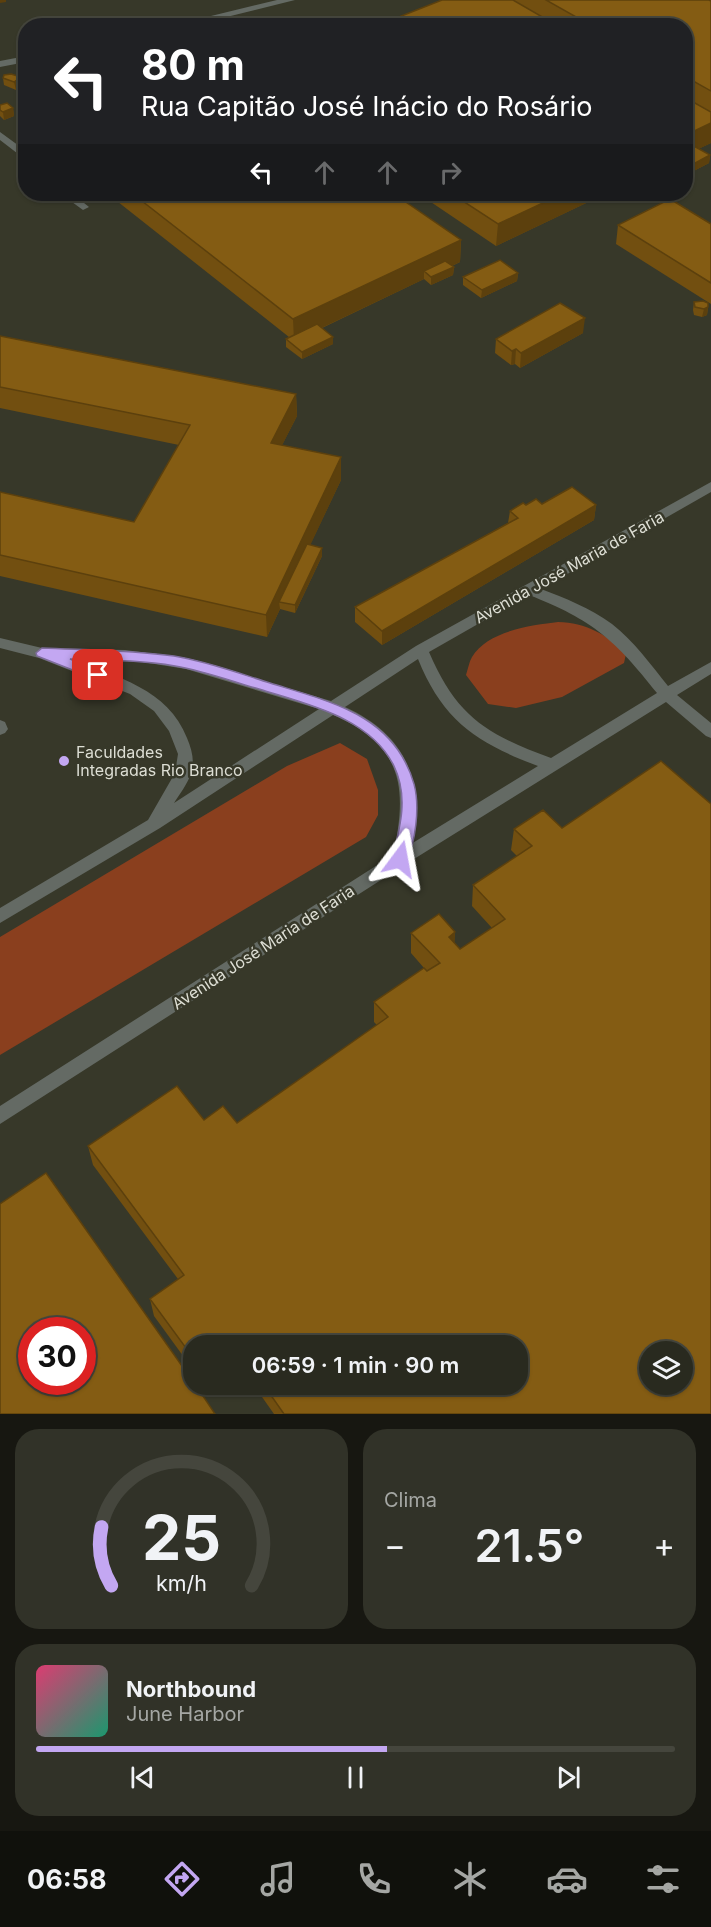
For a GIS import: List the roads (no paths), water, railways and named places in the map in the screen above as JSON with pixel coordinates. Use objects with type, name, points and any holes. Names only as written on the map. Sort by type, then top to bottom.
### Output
[{"type":"street","points":[[210,18],[290,0]]},
{"type":"street","points":[[0,64],[18,61]]},
{"type":"street","points":[[0,135],[18,150]]},
{"type":"street","points":[[76,201],[83,207]]},
{"type":"street","name":"Avenida José Maria de Faria","points":[[0,916],[154,824],[421,650],[711,486]]},
{"type":"street","points":[[527,589],[571,606],[607,628],[635,655],[667,695],[711,732]]},
{"type":"street","points":[[0,643],[42,653],[135,690],[159,707],[176,729],[186,754],[183,774],[154,824]]},
{"type":"street","points":[[421,650],[432,679],[450,708],[475,731],[505,748],[552,765]]},
{"type":"street","points":[[42,653],[133,656],[176,661],[333,707],[370,728],[390,748],[402,766],[411,797],[409,819],[400,859]]},
{"type":"street","name":"Avenida José Maria de Faria","points":[[0,1116],[400,859],[711,667]]},
{"type":"place","name":"Faculdades Integradas Rio Branco","points":[[64,761]]}]
